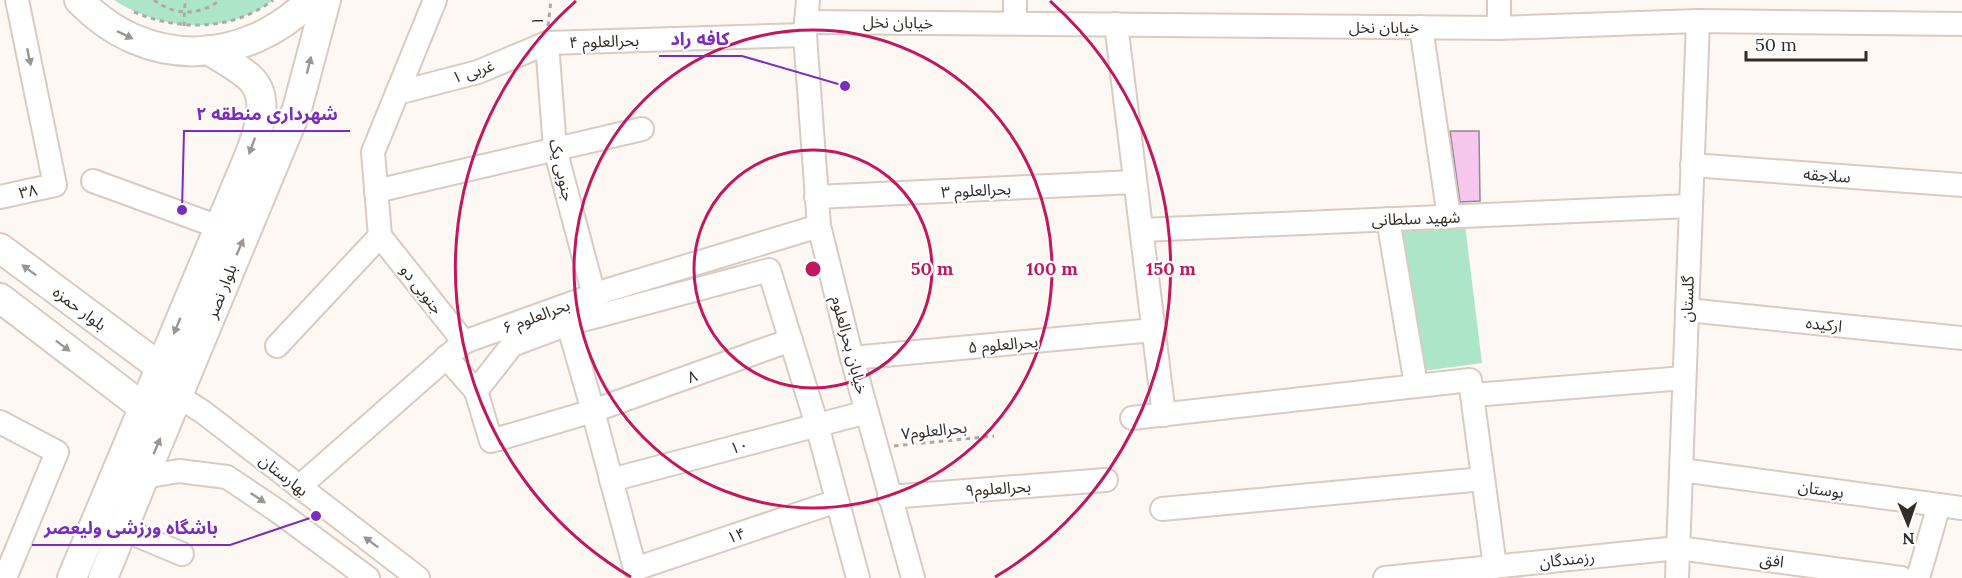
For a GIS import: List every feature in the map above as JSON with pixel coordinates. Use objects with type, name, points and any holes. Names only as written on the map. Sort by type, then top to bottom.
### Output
[{"type":"main road","points":[[79,0],[105,24],[123,34],[162,48],[193,42],[244,44],[281,26],[311,0]]},
{"type":"main road","name":"بلوار نصر","points":[[104,578],[122,529],[297,110],[326,0]]},
{"type":"main road","name":"بلوار نصر","points":[[72,578],[260,125],[262,101],[253,80],[193,42]]},
{"type":"main road","name":"بلوار حمزه","points":[[0,248],[160,367]]},
{"type":"main road","points":[[0,298],[144,408]]},
{"type":"street","name":"۳۸","points":[[0,197],[55,185],[17,0]]},
{"type":"street","points":[[277,346],[380,236],[373,152],[435,0]]},
{"type":"street","points":[[1015,0],[1015,24]]},
{"type":"street","points":[[1499,0],[1499,28]]},
{"type":"street","name":"بحرالعلوم ۴","points":[[547,43],[806,19]]},
{"type":"street","name":"خیابان نخل","points":[[806,19],[1015,24],[1499,28],[1698,21],[1962,24]]},
{"type":"street","name":"خیابان بحرالعلوم","points":[[806,19],[819,226],[889,497],[913,578]]},
{"type":"street","name":"گلستان","points":[[1677,578],[1698,21]]},
{"type":"street","points":[[1116,24],[1164,415]]},
{"type":"street","points":[[1421,27],[1449,217]]},
{"type":"street","name":"غربی ۱","points":[[397,93],[478,72],[547,43]]},
{"type":"street","name":"جنوبی یک","points":[[547,43],[555,149],[594,295]]},
{"type":"street","points":[[376,191],[642,129]]},
{"type":"street","name":"سلاجقه","points":[[1692,165],[1962,185]]},
{"type":"street","points":[[93,181],[219,227]]},
{"type":"street","name":"بحرالعلوم ۳","points":[[816,197],[1136,182]]},
{"type":"street","name":"شهید سلطانی","points":[[1142,230],[1690,207]]},
{"type":"street","points":[[1388,219],[1416,385]]},
{"type":"street","name":"بحرالعلوم ۶","points":[[299,487],[464,342],[594,295],[819,226]]},
{"type":"street","name":"جنوبی دو","points":[[380,236],[464,342]]},
{"type":"street","points":[[446,357],[476,391],[512,345],[568,324],[769,270],[817,425],[858,578]]},
{"type":"street","name":"ارکیده","points":[[1687,310],[1962,338]]},
{"type":"street","points":[[568,324],[594,411],[611,480]]},
{"type":"street","name":"بحرالعلوم ۵","points":[[852,358],[1154,330]]},
{"type":"street","name":"۸","points":[[476,391],[491,441],[594,411],[791,340]]},
{"type":"street","points":[[1473,395],[1684,378]]},
{"type":"street","points":[[1132,418],[1470,380],[1495,567]]},
{"type":"street","name":"بهارستان","points":[[178,396],[203,412],[418,578]]},
{"type":"street","name":"۱۰","points":[[611,480],[867,412]]},
{"type":"street","points":[[0,422],[57,452],[5,578]]},
{"type":"street","points":[[227,477],[247,446]]},
{"type":"street","name":"بوستان","points":[[1681,470],[1962,508]]},
{"type":"street","name":"بهارستان","points":[[144,477],[179,471],[227,477],[279,512],[368,578]]},
{"type":"street","points":[[1162,509],[1483,479]]},
{"type":"street","name":"۱۴","points":[[611,480],[635,569],[837,501]]},
{"type":"street","name":"بحرالعلوم۹","points":[[889,497],[1106,480]]},
{"type":"street","points":[[1918,578],[1940,505]]},
{"type":"street","points":[[122,529],[182,554]]},
{"type":"street","name":"رزمندگان","points":[[1385,578],[1678,548]]},
{"type":"street","name":"افق","points":[[1678,548],[1901,578]]},
{"type":"path","points":[[154,0],[170,10],[185,12],[203,10],[220,0]]},
{"type":"path","points":[[185,0],[185,12],[193,42]]},
{"type":"path","points":[[193,42],[219,23],[254,12],[273,0]]},
{"type":"path","name":"۱","points":[[547,43],[550,0]]},
{"type":"path","points":[[131,10],[156,20],[193,42]]},
{"type":"path","name":"بحرالعلوم۷","points":[[878,448],[994,436]]},
{"type":"green space","points":[[114,0],[273,0],[255,12],[235,20],[194,25],[152,18]]},
{"type":"green space","points":[[1465,225],[1482,363],[1423,371],[1402,227]]},
{"type":"building","points":[[1450,131],[1479,131],[1480,201],[1460,202]]},
{"type":"place","name":"کافه راد","points":[[845,86]]},
{"type":"place","name":"شهرداری منطقه ۲","points":[[182,210]]},
{"type":"place","name":"باشگاه ورزشی ولیعصر","points":[[316,516]]}]
